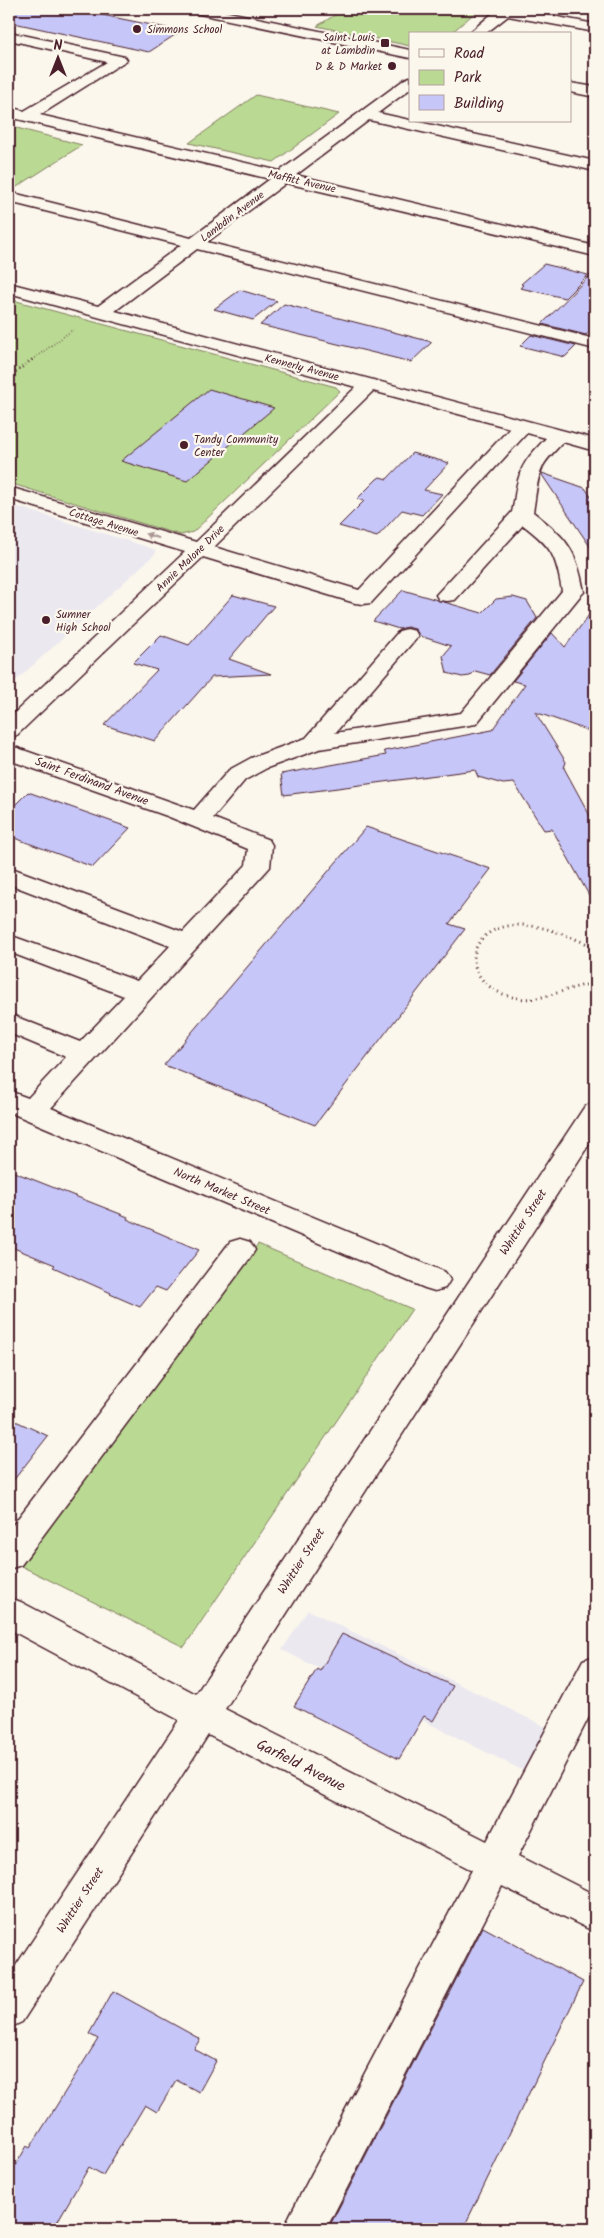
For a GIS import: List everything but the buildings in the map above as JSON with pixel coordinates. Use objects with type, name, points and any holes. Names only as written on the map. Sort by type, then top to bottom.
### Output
[{"type":"street","points":[[195,9],[409,54]]},
{"type":"street","points":[[477,32],[502,9],[595,28]]},
{"type":"street","points":[[9,36],[120,60],[27,116]]},
{"type":"street","name":"Lambdin Avenue","points":[[101,313],[409,83]]},
{"type":"street","points":[[572,87],[595,92]]},
{"type":"street","name":"Maffitt Avenue","points":[[9,112],[595,251]]},
{"type":"street","points":[[366,115],[595,166]]},
{"type":"street","points":[[9,197],[595,344]]},
{"type":"street","name":"Kennerly Avenue","points":[[9,288],[595,445]]},
{"type":"street","name":"Annie Malone Drive","points":[[9,730],[198,551],[369,385]]},
{"type":"street","name":"Cottage Avenue","points":[[9,493],[198,551],[363,598],[523,426]]},
{"type":"street","points":[[447,595],[522,514],[527,495],[528,478],[534,463],[559,435]]},
{"type":"street","points":[[186,815],[237,775],[259,763],[314,743],[468,719],[573,592],[568,563],[553,538],[522,514]]},
{"type":"street","points":[[314,743],[407,636]]},
{"type":"street","name":"Saint Ferdinand Avenue","points":[[9,752],[186,815],[260,845],[258,868],[188,943]]},
{"type":"street","points":[[9,875],[188,943],[84,1054],[20,1106]]},
{"type":"street","points":[[9,943],[142,993]]},
{"type":"street","points":[[9,1023],[84,1054]]},
{"type":"street","name":"North Market Street","points":[[20,1106],[435,1280]]},
{"type":"street","name":"Whittier Street","points":[[14,1989],[201,1714],[595,1113]]},
{"type":"street","points":[[9,1555],[240,1250]]},
{"type":"street","name":"Garfield Avenue","points":[[9,1612],[201,1714],[595,1914]]},
{"type":"street","points":[[304,2229],[595,1671]]},
{"type":"path","points":[[9,377],[77,327]]},
{"type":"path","points":[[595,947],[539,927],[510,926],[487,934],[479,942],[472,960],[474,969],[485,984],[493,990],[517,998],[552,994],[583,983],[595,984]]},
{"type":"shaded area","name":"Sumner High School","points":[[9,504],[154,549],[156,553],[9,687]]},
{"type":"shaded area","points":[[308,1610],[548,1728],[526,1772],[282,1650]]},
{"type":"green space","points":[[345,9],[478,10],[452,32],[409,32],[409,46],[317,26]]},
{"type":"green space","points":[[256,95],[339,114],[274,162],[189,143]]},
{"type":"green space","points":[[9,126],[82,145],[9,192]]},
{"type":"green space","points":[[9,299],[336,387],[340,391],[193,532],[181,535],[170,532],[9,483]]},
{"type":"green space","points":[[258,1244],[412,1309],[184,1647],[17,1564]]},
{"type":"place","name":"Simmons School","points":[[137,29]]},
{"type":"place","name":"Saint Louis at Lambdin","points":[[385,43]]},
{"type":"place","name":"D & D Market","points":[[392,66]]},
{"type":"place","name":"Tandy Community Center","points":[[184,445]]},
{"type":"place","name":"Sumner High School","points":[[46,620]]}]
